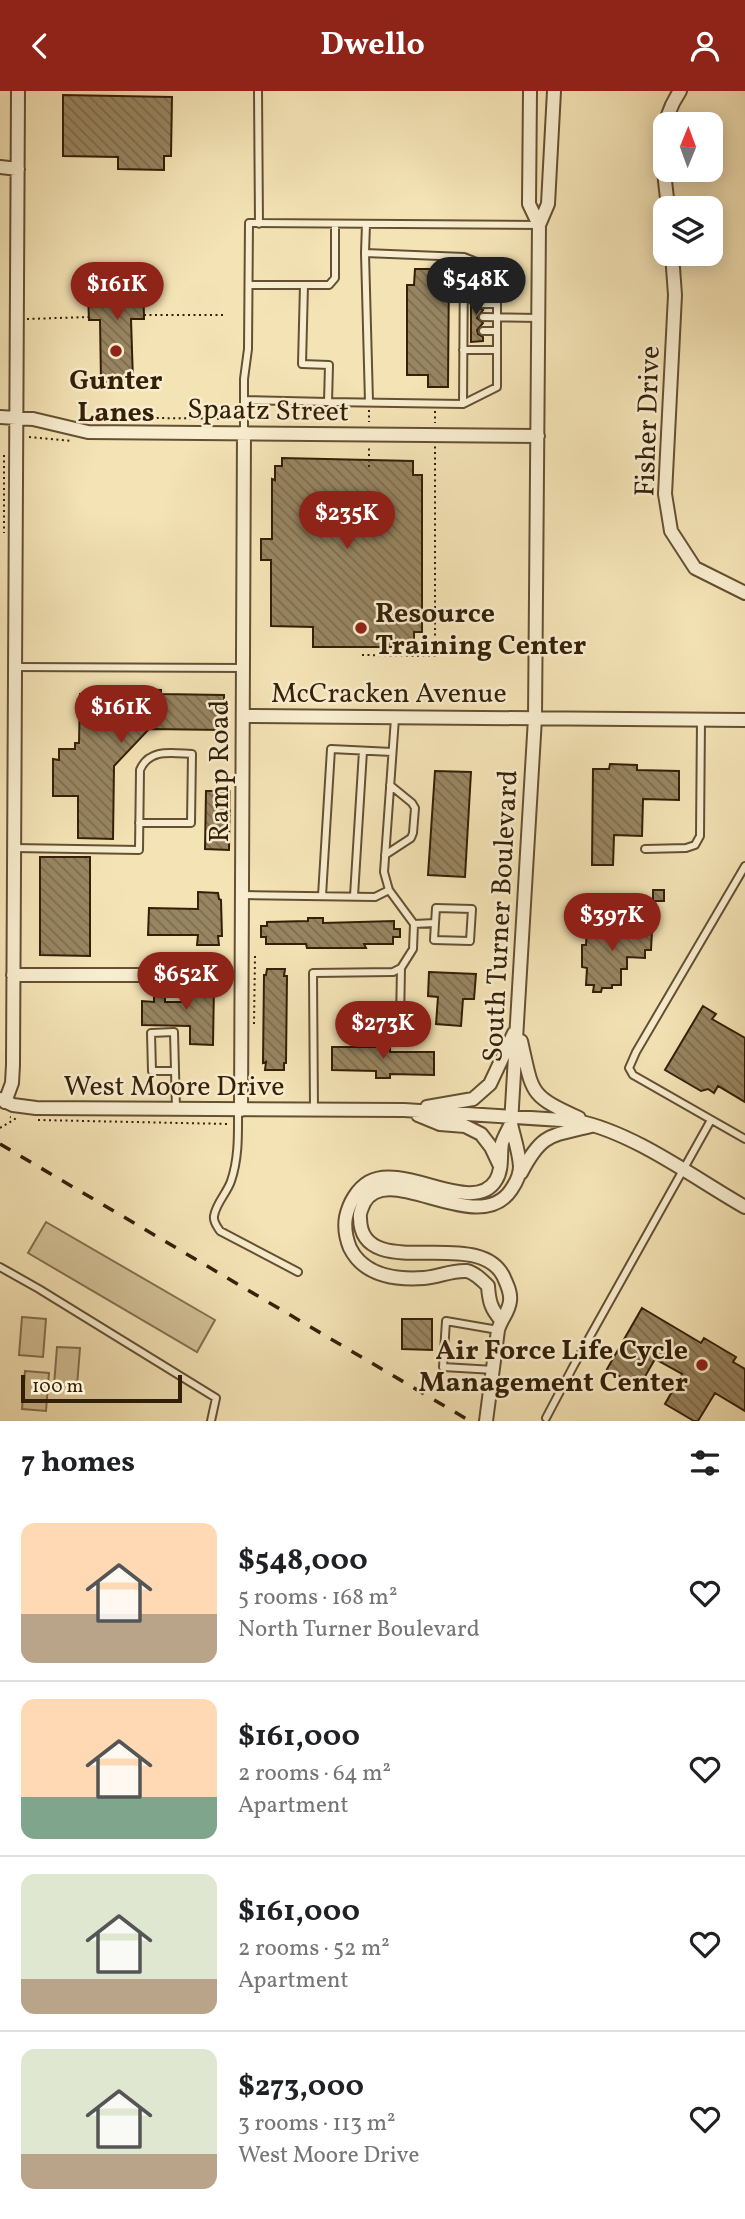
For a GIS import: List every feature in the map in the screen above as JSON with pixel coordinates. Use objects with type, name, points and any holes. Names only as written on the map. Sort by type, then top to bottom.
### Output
[{"type":"street","points":[[3,1107],[10,1091],[12,1075],[18,91]]},
{"type":"street","points":[[530,91],[529,204],[539,225]]},
{"type":"street","points":[[539,225],[548,204],[554,91]]},
{"type":"street","points":[[667,196],[662,135],[671,104],[680,91]]},
{"type":"street","points":[[0,167],[18,169]]},
{"type":"street","name":"South Turner Boulevard","points":[[511,1120],[535,718],[539,225]]},
{"type":"street","name":"Fisher Drive","points":[[673,266],[675,295],[665,494],[671,531],[695,568],[745,593]]},
{"type":"street","name":"Spaatz Street","points":[[0,417],[33,419],[88,432],[244,426],[435,435],[538,436]]},
{"type":"street","name":"Ramp Road","points":[[240,1109],[244,426]]},
{"type":"street","name":"McCracken Avenue","points":[[243,716],[745,720]]},
{"type":"street","points":[[13,975],[167,975]]},
{"type":"street","points":[[404,1111],[472,1099],[490,1084],[517,1026]]},
{"type":"street","points":[[517,1026],[531,1086],[542,1100],[635,1143],[745,1207]]},
{"type":"street","name":"West Moore Drive","points":[[3,1107],[404,1111],[511,1120],[577,1121],[595,1125]]},
{"type":"street","points":[[404,1111],[440,1124],[465,1126],[481,1134],[501,1166]]},
{"type":"street","points":[[500,1325],[489,1301],[488,1286],[477,1276],[468,1271],[448,1272],[426,1278],[384,1276],[365,1268],[355,1257],[346,1239],[345,1223],[355,1195],[369,1182],[385,1177],[404,1178],[460,1193],[474,1193],[488,1188],[496,1180],[501,1166],[502,1142],[511,1120]]},
{"type":"street","points":[[511,1120],[520,1166],[517,1180]]},
{"type":"street","points":[[486,1421],[500,1325],[510,1302],[503,1274],[479,1257],[460,1253],[390,1252],[371,1245],[362,1233],[359,1215],[366,1199],[374,1192],[388,1188],[463,1205],[484,1207],[498,1202],[509,1194],[539,1144],[553,1135],[595,1125]]},
{"type":"lane","points":[[258,91],[259,224]]},
{"type":"lane","points":[[244,426],[248,349],[249,223],[539,225]]},
{"type":"lane","points":[[248,285],[329,285],[335,278],[335,224]]},
{"type":"lane","points":[[366,224],[369,402]]},
{"type":"lane","points":[[244,400],[463,404],[497,387],[497,270],[464,257],[365,253]]},
{"type":"lane","points":[[463,404],[463,350],[467,331],[464,257]]},
{"type":"lane","points":[[304,285],[302,364],[329,365],[328,402]]},
{"type":"lane","points":[[483,304],[497,304]]},
{"type":"lane","points":[[483,317],[538,318]]},
{"type":"lane","points":[[483,331],[497,331]]},
{"type":"lane","points":[[463,350],[497,350]]},
{"type":"lane","points":[[15,667],[243,668]]},
{"type":"lane","points":[[314,1110],[313,974],[393,972],[401,968],[413,949],[414,924],[389,890],[384,872],[395,716]]},
{"type":"lane","points":[[645,849],[686,848],[695,845],[701,836],[701,720]]},
{"type":"lane","points":[[322,896],[331,749],[392,752]]},
{"type":"lane","points":[[354,896],[363,751]]},
{"type":"lane","points":[[14,848],[139,850],[139,823],[140,770],[142,764],[157,753],[192,754],[191,823],[139,823]]},
{"type":"lane","points":[[385,855],[411,838],[415,808],[390,785]]},
{"type":"lane","points":[[745,867],[629,1068],[633,1075],[745,1139]]},
{"type":"lane","points":[[242,895],[375,897],[389,890]]},
{"type":"lane","points":[[436,908],[472,909],[470,941],[434,940],[435,923],[436,908]]},
{"type":"lane","points":[[414,924],[435,923]]},
{"type":"lane","points":[[400,1023],[401,968]]},
{"type":"lane","points":[[175,1070],[152,1071],[151,1033],[174,1033],[175,1070],[176,1109]]},
{"type":"lane","points":[[240,1109],[232,1178],[219,1203],[214,1221],[220,1231],[298,1272]]},
{"type":"lane","points":[[546,1418],[711,1120]]},
{"type":"lane","points":[[459,1272],[460,1253]]},
{"type":"lane","points":[[0,1267],[216,1398],[211,1421]]},
{"type":"lane","points":[[494,1370],[443,1367],[446,1321],[500,1325]]},
{"type":"path","points":[[144,315],[225,315]]},
{"type":"path","points":[[23,319],[89,317]]},
{"type":"path","points":[[362,655],[435,656],[435,404]]},
{"type":"path","points":[[148,423],[157,418],[244,426]]},
{"type":"path","points":[[0,451],[4,456]]},
{"type":"path","points":[[0,1128],[15,1119],[3,1107]]},
{"type":"shaded area","points":[[46,1222],[215,1320],[197,1352],[28,1253]]},
{"type":"shaded area","points":[[22,1317],[46,1319],[43,1357],[19,1355]]},
{"type":"shaded area","points":[[57,1347],[80,1348],[77,1386],[54,1385]]},
{"type":"shaded area","points":[[25,1371],[49,1373],[46,1411],[22,1409]]},
{"type":"building","points":[[63,95],[172,97],[171,156],[164,156],[164,170],[118,169],[118,157],[63,156]]},
{"type":"building","points":[[415,269],[449,269],[448,387],[428,387],[428,375],[407,375],[407,285],[414,285]]},
{"type":"building","name":"Gunter Lanes","points":[[143,274],[144,319],[131,319],[133,381],[101,382],[100,320],[89,320],[88,295],[96,295],[96,276]]},
{"type":"building","points":[[471,293],[483,293],[483,298],[477,303],[483,310],[477,318],[483,323],[477,330],[483,341],[471,342]]},
{"type":"building","points":[[282,458],[413,461],[413,475],[422,475],[422,632],[414,632],[414,647],[313,647],[313,627],[271,626],[271,560],[261,560],[261,539],[272,539],[272,479],[275,480],[275,466],[282,466]]},
{"type":"building","points":[[135,689],[161,690],[161,694],[224,695],[224,730],[149,729],[114,766],[113,839],[78,838],[78,796],[53,796],[53,759],[59,760],[59,749],[75,749],[75,743],[79,743],[80,694],[135,694]]},
{"type":"building","points":[[610,764],[637,765],[637,770],[679,771],[679,800],[643,799],[642,836],[614,835],[613,865],[592,865],[593,769],[609,769]]},
{"type":"building","points":[[435,771],[471,772],[465,877],[428,875]]},
{"type":"building","points":[[206,791],[230,791],[229,850],[205,849]]},
{"type":"building","points":[[40,857],[90,857],[90,956],[40,955]]},
{"type":"building","points":[[653,890],[664,890],[664,901],[653,901]]},
{"type":"building","points":[[198,892],[218,893],[221,900],[222,936],[218,936],[219,945],[197,945],[198,935],[148,935],[149,908],[198,909]]},
{"type":"building","points":[[308,918],[323,918],[323,923],[394,921],[394,929],[400,929],[400,937],[393,937],[393,944],[364,944],[366,948],[307,948],[306,944],[266,944],[266,937],[261,937],[261,926],[267,926],[267,922],[308,921]]},
{"type":"building","points":[[593,925],[645,926],[645,930],[652,930],[651,950],[645,950],[645,958],[627,957],[627,969],[621,969],[621,985],[602,988],[601,992],[593,992],[594,985],[586,985],[587,968],[582,967],[582,945],[586,945],[587,929],[593,929]]},
{"type":"building","points":[[267,969],[285,969],[284,976],[287,976],[284,1070],[265,1070],[266,1062],[263,1063],[264,975]]},
{"type":"building","points":[[429,972],[476,974],[474,999],[463,999],[461,1026],[436,1024],[438,997],[428,996]]},
{"type":"building","points":[[193,976],[206,976],[206,984],[214,984],[213,1045],[190,1044],[190,1026],[142,1025],[142,1001],[154,1002],[154,994],[165,994],[165,1002],[189,1002]]},
{"type":"building","points":[[703,1006],[716,1014],[712,1019],[745,1038],[745,1102],[718,1086],[714,1093],[708,1089],[701,1091],[665,1070]]},
{"type":"building","points":[[332,1047],[390,1047],[390,1052],[434,1052],[434,1075],[390,1074],[390,1078],[376,1078],[376,1071],[332,1070]]},
{"type":"building","name":"Air Force Life Cycle Management Center","points":[[642,1308],[701,1343],[704,1338],[736,1357],[733,1362],[745,1369],[745,1411],[715,1393],[698,1421],[694,1421],[665,1404],[682,1374],[655,1359],[639,1387],[607,1369]]},
{"type":"building","points":[[402,1319],[432,1319],[432,1350],[402,1349]]},
{"type":"railway","points":[[0,1144],[470,1421]]},
{"type":"place","name":"Gunter Lanes","points":[[116,351]]},
{"type":"place","name":"Resource Training Center","points":[[361,628]]},
{"type":"place","name":"Air Force Life Cycle Management Center","points":[[702,1365]]}]
